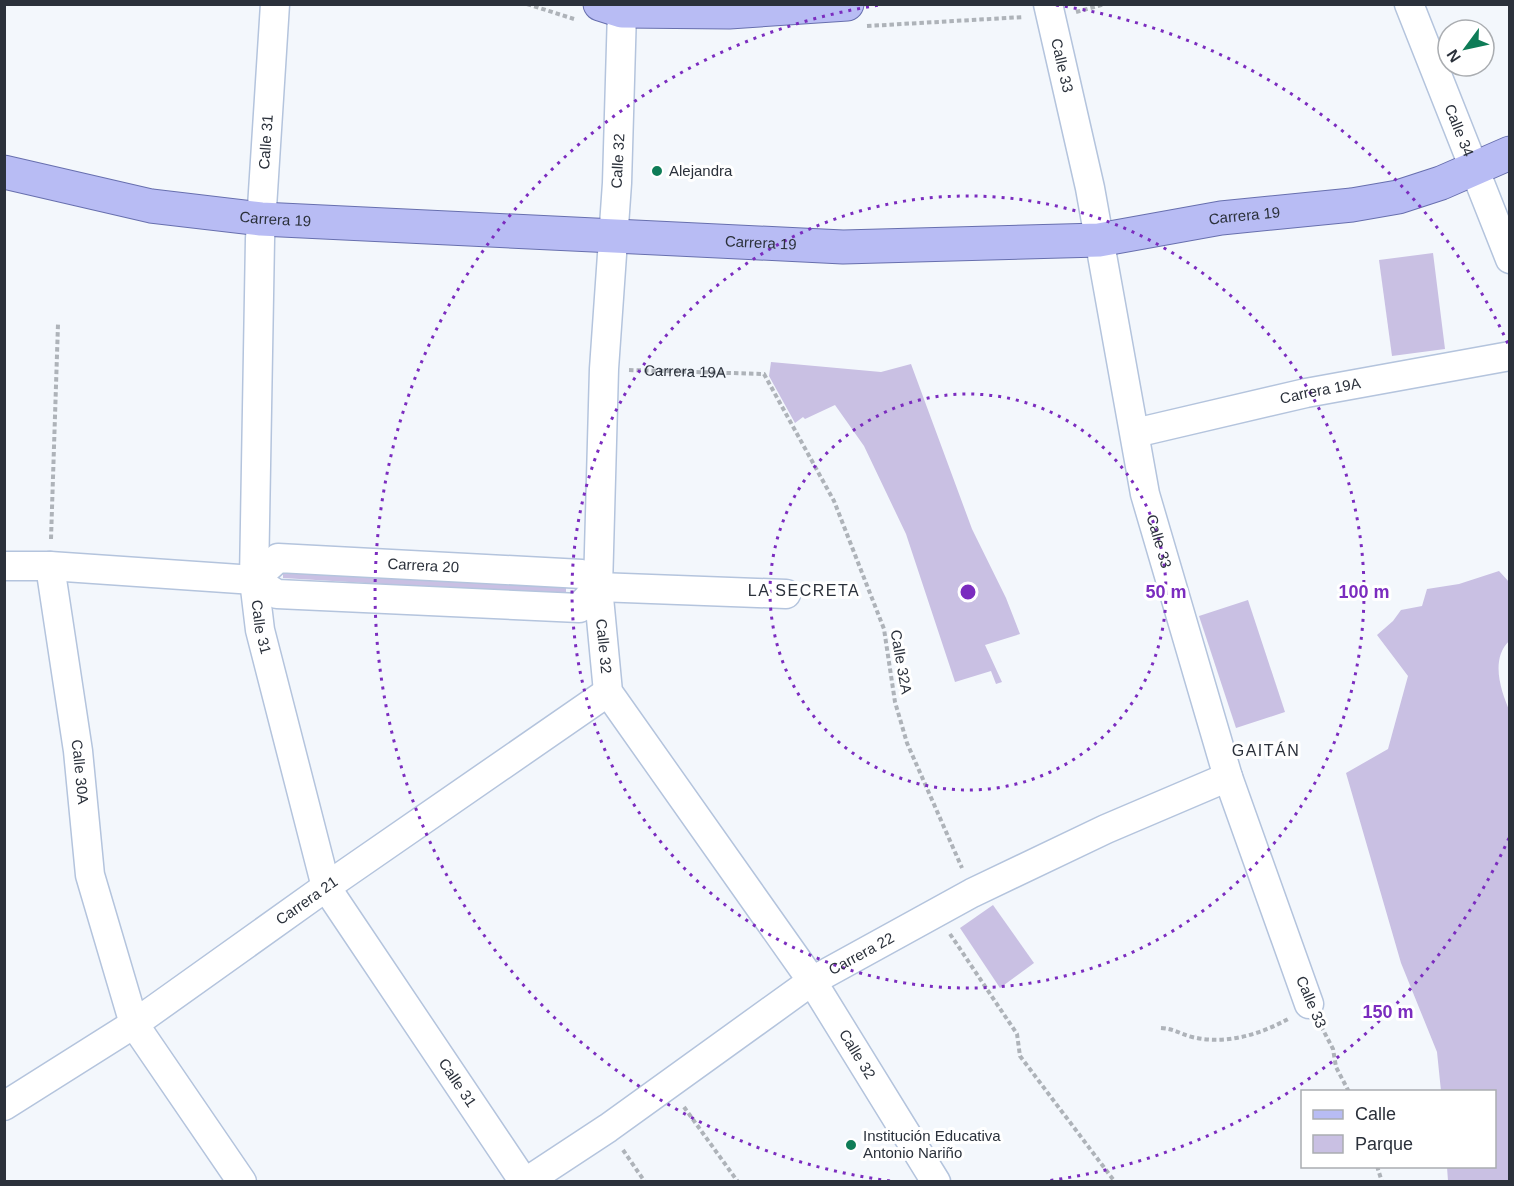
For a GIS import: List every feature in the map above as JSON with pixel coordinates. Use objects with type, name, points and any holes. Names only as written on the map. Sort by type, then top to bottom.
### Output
[{"type":"main road","points":[[611,8],[729,12],[848,4]]},
{"type":"main road","name":"Carrera 19","points":[[4,172],[151,206],[261,219],[843,247],[1099,240],[1221,218],[1352,205],[1398,197],[1441,183],[1509,153]]},
{"type":"street","name":"Calle 31","points":[[275,4],[261,219],[254,580],[260,630],[326,888],[525,1182]]},
{"type":"street","name":"Calle 33","points":[[1048,4],[1090,188],[1105,283],[1145,494],[1228,777],[1309,1004]]},
{"type":"street","name":"Calle 34","points":[[1409,4],[1509,259]]},
{"type":"street","name":"Calle 32","points":[[611,8],[617,183],[604,369],[598,587],[608,692],[812,981],[936,1182]]},
{"type":"street","name":"Carrera 19A","points":[[1135,433],[1306,393],[1509,356]]},
{"type":"street","points":[[4,566],[50,566],[254,580],[278,594],[579,608],[598,587],[786,594]]},
{"type":"street","name":"Calle 30A","points":[[50,566],[78,751],[90,875],[134,1024],[242,1182]]},
{"type":"street","name":"Carrera 21","points":[[4,1106],[134,1024],[608,692]]},
{"type":"street","name":"Carrera 22","points":[[525,1182],[608,1128],[812,981],[972,893],[1106,829],[1228,777]]},
{"type":"path","points":[[50,566],[58,324]]},
{"type":"path","name":"Carrera 19A","points":[[604,369],[764,374]]},
{"type":"path","name":"Calle 32A","points":[[764,374],[834,501],[884,629],[895,702],[907,743],[972,893]]},
{"type":"path","points":[[936,913],[1017,1034],[1020,1056],[1115,1182]]},
{"type":"path","points":[[1161,1028],[1174,1029],[1191,1036],[1215,1040],[1255,1034],[1300,1013],[1309,1004]]},
{"type":"path","name":"Calle 33","points":[[1309,1004],[1333,1049],[1336,1067],[1348,1090]]},
{"type":"path","points":[[668,1083],[738,1182]]},
{"type":"path","points":[[608,1128],[645,1182]]},
{"type":"green space","points":[[1433,253],[1445,349],[1392,356],[1379,260]]},
{"type":"green space","points":[[771,362],[881,372],[911,364],[972,529],[1006,598],[1020,634],[985,645],[1002,682],[996,684],[991,671],[955,682],[906,534],[864,446],[835,405],[805,419],[803,417],[795,423],[769,376]]},
{"type":"green space","points":[[283,571],[566,587],[566,595],[283,578]]},
{"type":"green space","points":[[1499,571],[1510,583],[1509,641],[1503,649],[1499,666],[1503,695],[1510,712],[1509,1181],[1448,1181],[1447,1168],[1496,1168],[1496,1090],[1441,1090],[1437,1052],[1401,963],[1346,773],[1388,749],[1408,676],[1377,635],[1393,621],[1401,610],[1422,606],[1427,589],[1459,584]]},
{"type":"green space","points":[[1248,600],[1285,712],[1236,728],[1199,616]]},
{"type":"green space","points":[[993,905],[1034,963],[1000,988],[960,928]]},
{"type":"place","name":"Alejandra","points":[[657,171]]},
{"type":"place","name":"Institución Educativa Antonio Nariño","points":[[851,1145]]},
{"type":"district","name":"LA SECRETA","points":[[804,590]]},
{"type":"district","name":"GAITÁN","points":[[1266,750]]}]
